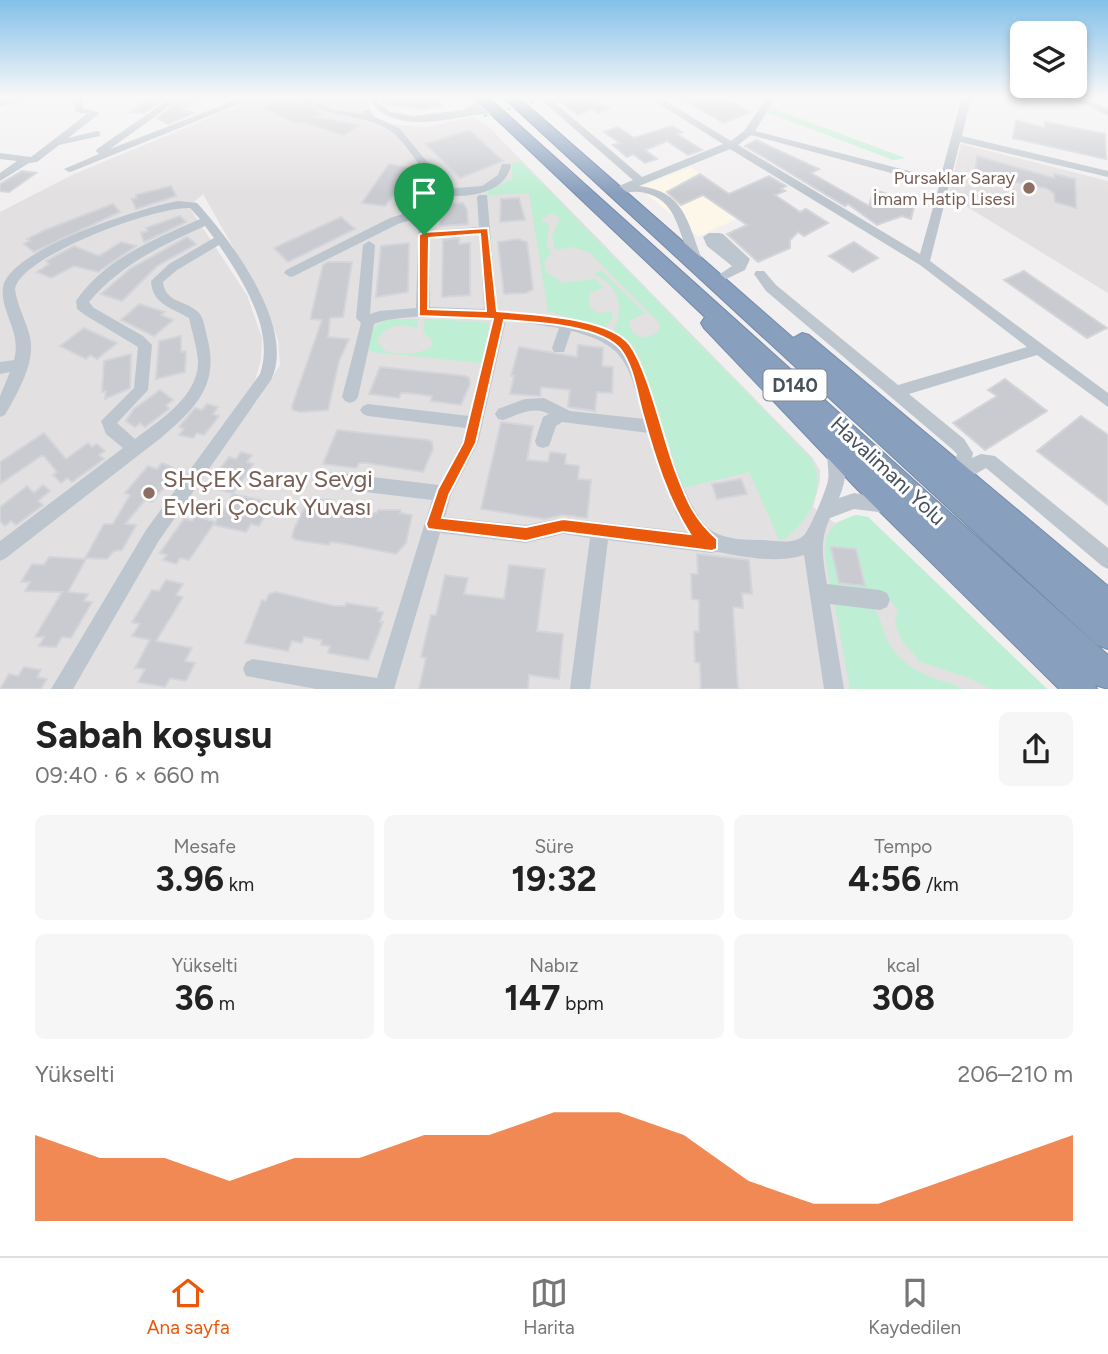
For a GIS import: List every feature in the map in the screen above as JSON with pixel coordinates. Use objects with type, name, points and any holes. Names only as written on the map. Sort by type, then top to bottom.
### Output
[{"type":"highway","name":"Havalimanı Yolu","points":[[513,129],[645,247],[1108,676]]},
{"type":"highway","name":"Havalimanı Yolu","points":[[557,129],[688,255],[1108,634]]},
{"type":"highway","points":[[645,247],[731,345],[833,449],[1081,689]]},
{"type":"highway","points":[[688,255],[815,351],[1108,605]]},
{"type":"street","points":[[0,178],[55,145],[75,129]]},
{"type":"street","points":[[133,129],[69,169],[170,129]]},
{"type":"street","points":[[394,129],[428,167],[423,313]]},
{"type":"street","points":[[579,129],[640,181]]},
{"type":"street","points":[[707,129],[924,262],[1108,401]]},
{"type":"street","points":[[620,189],[733,144],[751,129]]},
{"type":"street","points":[[924,262],[958,129]]},
{"type":"street","points":[[749,132],[945,184]]},
{"type":"street","points":[[55,145],[97,134]]},
{"type":"street","points":[[956,138],[1108,174]]},
{"type":"street","points":[[0,156],[30,159]]},
{"type":"street","points":[[425,194],[474,190],[495,185],[504,177],[506,166]]},
{"type":"street","points":[[620,189],[649,188],[670,199],[680,215],[688,255]]},
{"type":"street","points":[[253,668],[384,689],[443,494],[466,453],[474,423],[495,315],[483,197]]},
{"type":"street","points":[[0,411],[19,365],[24,341],[9,289],[13,278],[23,269],[85,234],[168,205],[183,202],[193,205],[251,288],[267,326],[272,355],[267,376],[152,536],[61,689]]},
{"type":"street","points":[[290,273],[394,221],[425,211]]},
{"type":"street","points":[[135,448],[113,429],[109,421],[141,390],[145,345],[135,336],[90,313],[82,306],[83,301],[107,276],[136,255],[206,221]]},
{"type":"street","points":[[424,235],[485,230]]},
{"type":"street","points":[[0,552],[135,448],[198,388],[205,365],[195,316],[167,302],[159,292],[157,281],[173,267],[219,240]]},
{"type":"street","points":[[368,321],[363,318],[369,245]]},
{"type":"street","points":[[720,278],[741,267]]},
{"type":"street","points":[[760,274],[771,288],[942,428],[963,449],[965,458],[960,476]]},
{"type":"street","points":[[368,321],[389,314],[495,315],[567,323],[605,334],[625,346],[637,371],[653,428],[685,513],[696,530],[712,544]]},
{"type":"street","points":[[350,397],[368,321]]},
{"type":"street","points":[[559,348],[567,323]]},
{"type":"street","points":[[895,392],[1038,349]]},
{"type":"street","points":[[0,368],[19,365]]},
{"type":"street","points":[[503,414],[535,403],[551,407],[560,415],[653,428]]},
{"type":"street","points":[[368,410],[474,423]]},
{"type":"street","points":[[543,441],[549,422],[560,415]]},
{"type":"street","points":[[433,524],[526,534],[553,526],[712,544],[789,550],[800,548],[812,540],[838,482],[833,449]]},
{"type":"street","points":[[960,476],[981,461],[989,461],[1108,560]]},
{"type":"street","points":[[331,480],[443,494]]},
{"type":"street","points":[[827,511],[844,503],[864,501],[894,507]]},
{"type":"street","points":[[580,689],[600,530]]},
{"type":"street","points":[[812,540],[834,689]]},
{"type":"street","points":[[819,593],[880,600]]},
{"type":"shaded area","points":[[182,129],[491,129],[812,457],[820,470],[813,507],[835,523],[856,515],[868,517],[1047,689],[0,689],[0,212],[74,174]],"holes":[[[203,194],[263,300],[278,340],[280,365],[252,408],[254,384],[261,360],[262,338],[247,295],[189,207]]]},
{"type":"shaded area","name":"Pursaklar Saray İmam Hatip Lisesi","points":[[961,144],[1108,181],[1108,293],[948,195]]},
{"type":"shaded area","points":[[691,167],[753,211],[698,237],[638,187]]},
{"type":"green space","points":[[811,129],[828,129],[905,158],[893,160]]},
{"type":"green space","points":[[520,161],[810,457],[817,480],[813,504],[790,534],[780,541],[749,472],[683,488],[639,357],[632,345],[613,331],[619,314],[617,298],[609,284],[594,274],[601,270],[645,313],[629,321],[636,335],[651,336],[660,329],[659,323],[589,252],[572,247],[555,250],[552,236],[560,218],[551,213],[541,219],[549,225],[547,245],[551,253],[544,262],[546,272],[563,283],[595,279],[604,287],[589,294],[589,306],[597,313],[611,312],[613,315],[606,329],[548,311],[529,193],[488,195],[488,191],[512,179],[512,164]]},
{"type":"green space","points":[[386,319],[418,319],[417,328],[394,327],[384,332],[377,341],[385,351],[403,354],[416,353],[432,346],[432,341],[423,331],[425,319],[486,322],[489,327],[481,363],[372,352],[366,349],[372,329]]},
{"type":"green space","points":[[856,515],[868,517],[1047,689],[990,689],[969,678],[920,662],[903,642],[897,630],[895,620],[898,611],[887,596],[830,585],[825,551],[828,533],[843,520]]},
{"type":"green space","points":[[834,602],[874,609],[889,644],[904,662],[922,673],[964,689],[850,689]]},
{"type":"building","points":[[326,129],[353,129],[344,135]]},
{"type":"building","points":[[621,129],[634,138],[662,129],[677,129],[682,132],[677,134],[702,150],[688,155],[667,141],[645,150],[657,159],[645,163],[633,154],[627,157],[613,145],[620,143],[604,132]]},
{"type":"building","points":[[1014,129],[1081,129],[1105,134],[1106,159],[1013,138]]},
{"type":"building","points":[[469,130],[503,161],[460,178],[426,144]]},
{"type":"building","points":[[756,140],[819,169],[811,173],[869,206],[874,190],[915,202],[911,219],[902,216],[877,225],[848,204],[845,206],[745,146]]},
{"type":"building","points":[[977,156],[1054,178],[1054,174],[1075,179],[1076,208],[1055,202],[1054,193],[1046,188],[975,174]]},
{"type":"building","points":[[389,164],[411,168],[411,172],[385,206],[362,203]]},
{"type":"building","points":[[22,171],[36,173],[9,192],[0,191],[0,184]]},
{"type":"building","points":[[700,174],[729,194],[769,176],[786,186],[781,189],[785,191],[775,195],[800,212],[806,209],[828,223],[804,236],[798,232],[790,240],[790,248],[758,262],[727,234],[747,225],[703,195],[681,205],[667,192]]},
{"type":"building","points":[[171,186],[176,196],[136,209],[132,199],[137,198],[136,195]]},
{"type":"building","points":[[519,198],[525,220],[500,222],[501,199]]},
{"type":"building","points":[[463,203],[467,210],[468,224],[440,226],[440,212],[445,204]]},
{"type":"building","points":[[113,204],[120,212],[34,252],[24,244],[30,241],[27,239],[45,230]]},
{"type":"building","points":[[180,216],[186,222],[144,242],[141,233],[148,231],[146,228]]},
{"type":"building","points":[[341,217],[355,229],[288,262],[274,248]]},
{"type":"building","points":[[187,237],[196,244],[157,266],[122,301],[101,294],[130,269]]},
{"type":"building","points":[[459,238],[459,244],[470,243],[470,295],[442,297],[443,240]]},
{"type":"building","points":[[518,239],[527,242],[533,289],[526,293],[504,294],[498,242]]},
{"type":"building","points":[[121,242],[136,246],[98,272],[74,266],[51,278],[37,272],[49,264],[46,261],[74,246],[99,256]]},
{"type":"building","points":[[854,242],[878,258],[853,272],[829,256]]},
{"type":"building","points":[[409,243],[408,292],[376,297],[381,246]]},
{"type":"building","points":[[328,262],[352,262],[343,317],[330,318],[328,337],[349,339],[339,361],[328,410],[300,412],[293,410],[292,406],[322,320],[311,319],[311,316],[323,265]]},
{"type":"building","points":[[1024,271],[1107,328],[1087,338],[1004,280]]},
{"type":"building","points":[[139,304],[165,312],[161,315],[173,320],[154,336],[121,320]]},
{"type":"building","points":[[84,328],[117,343],[97,359],[90,355],[86,359],[60,346]]},
{"type":"building","points":[[181,336],[181,352],[186,351],[185,372],[156,379],[159,341]]},
{"type":"building","points":[[578,345],[603,348],[602,366],[613,367],[612,393],[597,392],[595,411],[568,407],[570,390],[541,387],[540,396],[510,394],[514,376],[511,376],[519,347],[577,357]]},
{"type":"building","points":[[131,354],[130,388],[105,399],[106,391],[102,392],[104,361]]},
{"type":"building","points":[[380,367],[465,376],[469,378],[470,384],[461,405],[431,401],[432,396],[408,393],[401,393],[399,398],[369,394]]},
{"type":"building","points":[[1005,379],[1047,411],[985,450],[953,423],[997,396],[988,390]]},
{"type":"building","points":[[160,390],[173,400],[166,405],[169,409],[145,427],[140,423],[135,427],[126,421],[134,409]]},
{"type":"building","points":[[207,404],[218,407],[213,414],[219,416],[204,435],[197,433],[193,438],[179,435],[184,429],[179,427],[195,408],[202,410]]},
{"type":"building","points":[[1081,416],[1108,435],[1108,505],[1037,451]]},
{"type":"building","points":[[501,422],[533,426],[527,460],[548,462],[550,452],[566,454],[565,464],[579,466],[578,479],[591,480],[587,518],[563,515],[545,519],[481,509]]},
{"type":"building","points":[[337,430],[428,440],[432,442],[433,449],[423,472],[367,463],[359,463],[356,468],[323,464]]},
{"type":"building","points":[[44,433],[66,459],[88,443],[92,447],[97,444],[105,451],[99,455],[104,459],[72,482],[67,478],[61,483],[53,475],[57,472],[44,456],[41,456],[0,484],[0,462]]},
{"type":"building","points":[[241,452],[252,455],[247,462],[253,464],[233,493],[213,488],[218,482],[212,480],[229,457],[236,459]]},
{"type":"building","points":[[162,463],[172,467],[168,472],[175,474],[152,502],[145,500],[125,524],[136,525],[122,550],[114,551],[107,559],[85,558],[104,524],[113,524],[130,495],[125,493],[148,466],[157,469]]},
{"type":"building","points":[[741,479],[747,494],[717,499],[712,484]]},
{"type":"building","points":[[43,485],[50,491],[38,501],[43,505],[16,525],[11,521],[5,526],[0,521],[0,507],[27,486],[34,493]]},
{"type":"building","points":[[233,494],[264,501],[258,512],[266,514],[259,526],[251,524],[246,532],[214,525]]},
{"type":"building","points":[[309,499],[334,500],[332,504],[343,505],[342,509],[377,513],[378,510],[401,510],[400,513],[412,515],[406,543],[396,554],[340,543],[330,542],[329,545],[296,540],[292,537],[294,529]]},
{"type":"building","points":[[196,516],[215,522],[189,560],[180,558],[176,564],[163,560],[167,555],[160,553],[184,519],[192,521]]},
{"type":"building","points":[[831,547],[856,549],[865,586],[839,583]]},
{"type":"building","points":[[697,554],[749,560],[752,594],[742,593],[743,608],[733,607],[738,689],[701,689],[700,663],[695,662],[694,631],[699,632],[699,600],[692,599],[691,574],[698,574]]},
{"type":"building","points":[[49,557],[86,559],[68,592],[88,594],[84,601],[92,602],[71,638],[62,637],[56,647],[39,646],[44,637],[35,637],[62,592],[25,591],[30,582],[21,582],[32,564],[44,565]]},
{"type":"building","points":[[509,565],[545,569],[537,631],[563,634],[559,679],[529,675],[528,689],[419,689],[426,658],[421,657],[431,615],[436,615],[445,575],[468,578],[464,594],[504,599]]},
{"type":"building","points":[[166,580],[183,584],[176,595],[183,597],[156,641],[192,648],[185,661],[195,663],[186,681],[170,678],[165,687],[138,682],[145,669],[135,668],[150,640],[132,636],[140,624],[132,622],[152,590],[159,591]]},
{"type":"building","points":[[276,592],[334,606],[345,606],[346,603],[378,608],[377,611],[383,612],[380,622],[383,622],[368,660],[328,653],[330,646],[321,645],[322,640],[304,637],[302,643],[292,641],[288,651],[245,643],[262,600],[266,601],[269,594]]},
{"type":"building","points":[[24,667],[41,670],[37,677],[47,679],[41,689],[0,689],[9,674],[18,676]]},
{"type":"place","name":"Pursaklar Saray İmam Hatip Lisesi","points":[[1029,188]]},
{"type":"place","name":"SHÇEK Saray Sevgi Evleri Çocuk Yuvası","points":[[149,493]]},
{"type":"route","points":[[424,235],[423,313],[491,315],[552,320],[605,334],[625,346],[637,371],[653,428],[685,513],[696,530],[712,544],[563,526],[553,526],[537,533],[526,534],[433,524],[443,494],[470,443],[499,316],[491,315],[485,230],[424,235]]}]
